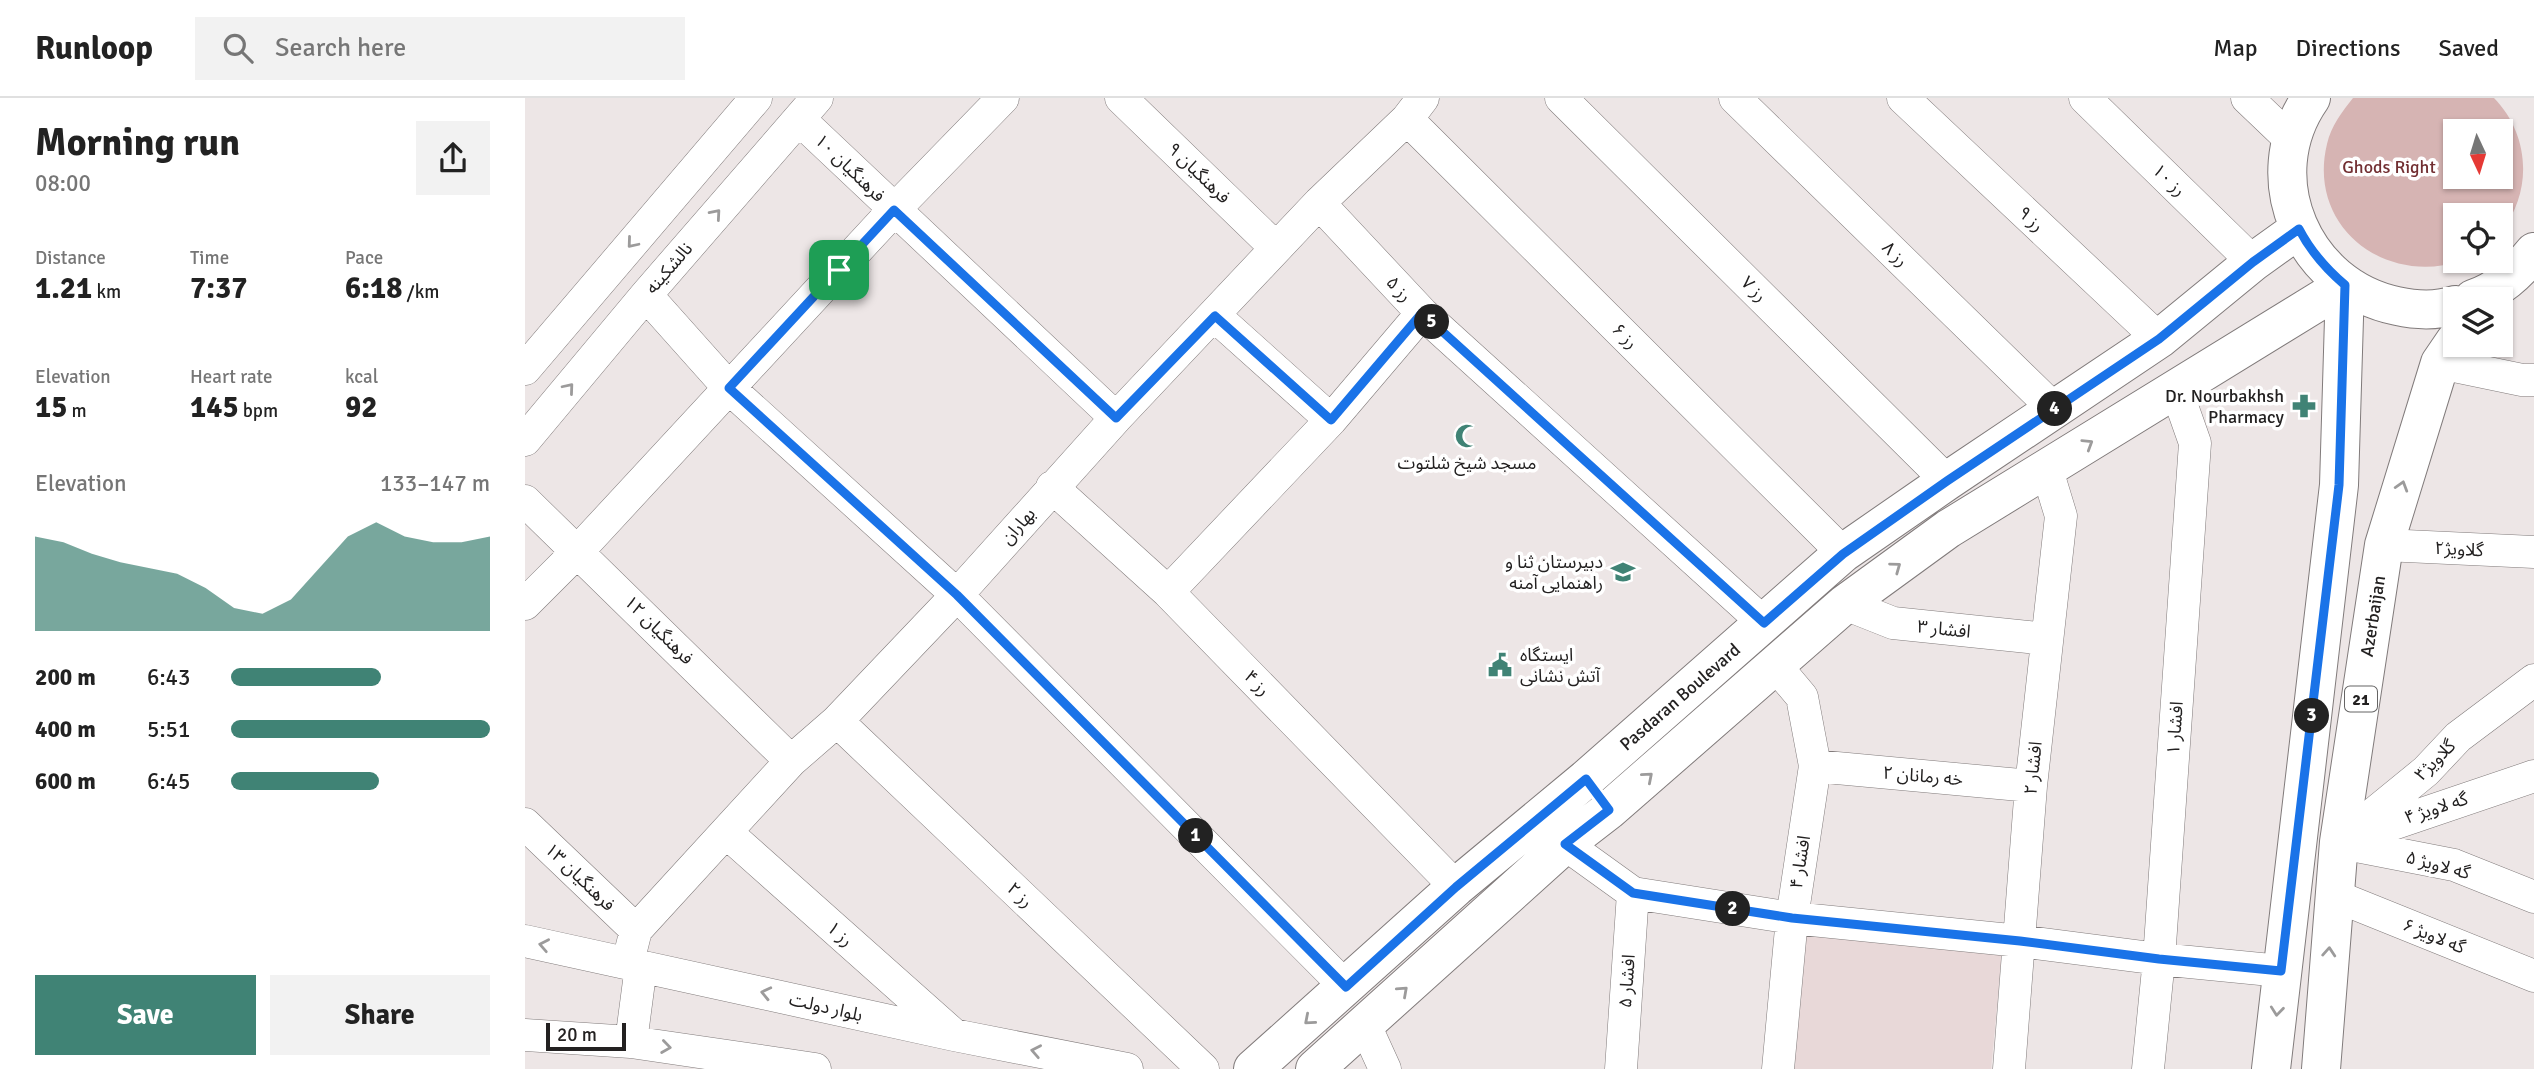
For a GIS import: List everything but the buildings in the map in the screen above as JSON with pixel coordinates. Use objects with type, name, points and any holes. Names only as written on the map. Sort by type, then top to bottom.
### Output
[{"type":"main road","points":[[2311,98],[2303,109],[2291,140],[2287,185],[2299,229],[2310,250],[2326,269],[2345,285],[2378,302],[2414,309],[2443,305]]},
{"type":"main road","name":"Pasdaran Boulevard","points":[[1253,1069],[1456,887],[1586,779],[1843,554],[2159,339],[2253,262],[2299,229]]},
{"type":"main road","points":[[2494,287],[2515,274],[2534,252]]},
{"type":"main road","points":[[1315,1069],[1565,844],[1609,810],[1845,604],[1948,529],[2345,285]]},
{"type":"main road","points":[[2271,1069],[2339,485],[2345,285]]},
{"type":"main road","name":"Azerbaijan","points":[[2321,1069],[2339,842],[2384,545],[2446,357]]},
{"type":"main road","points":[[1586,779],[1609,810]]},
{"type":"street","points":[[525,369],[756,98]]},
{"type":"street","points":[[525,604],[578,551],[894,210],[1003,98]]},
{"type":"street","name":"فرهنگیان ۹","points":[[1121,98],[1276,248]]},
{"type":"street","name":"رز ۷","points":[[1561,98],[1947,481]]},
{"type":"street","name":"رز ۸","points":[[1735,98],[2054,409]]},
{"type":"street","name":"رز ۹","points":[[1903,98],[2159,339]]},
{"type":"street","name":"رز ۱۰","points":[[2085,98],[2253,262]]},
{"type":"street","points":[[2247,98],[2291,140]]},
{"type":"street","name":"فرهنگیان ۱۰","points":[[808,108],[894,210],[1116,418]]},
{"type":"street","name":"نالشکینه","points":[[525,440],[808,108]]},
{"type":"street","name":"بهاران","points":[[631,1042],[636,930],[791,761],[837,721],[957,595],[1052,487],[1276,248],[1415,109]]},
{"type":"street","name":"رز ۶","points":[[1415,109],[1843,554]]},
{"type":"street","name":"رز ۵","points":[[1319,203],[1422,313],[1764,623]]},
{"type":"street","points":[[646,295],[729,388],[957,595],[1346,987]]},
{"type":"street","points":[[1168,592],[1331,420],[1422,313]]},
{"type":"street","points":[[1215,316],[1331,420]]},
{"type":"street","points":[[2461,357],[2522,380],[2534,380]]},
{"type":"street","name":"افشار ۱","points":[[2148,1069],[2159,959],[2195,443],[2176,389]]},
{"type":"street","name":"افشار ۲","points":[[2009,1069],[2031,786],[2061,516],[2047,470]]},
{"type":"street","name":"رز ۴","points":[[1052,487],[1168,592],[1456,887]]},
{"type":"street","name":"فرهنگیان ۱۲","points":[[525,501],[791,761]]},
{"type":"street","name":"گلاویژ۲","points":[[2384,545],[2534,552]]},
{"type":"street","name":"افشار ۳","points":[[1845,604],[1893,623],[2047,639]]},
{"type":"street","name":"افشار ۴","points":[[1776,666],[1802,697],[1815,766],[1792,918],[1778,1069]]},
{"type":"street","name":"گلاویژ۳","points":[[2339,842],[2426,772],[2458,737],[2534,680]]},
{"type":"street","name":"رز ۲","points":[[837,721],[1203,1069]]},
{"type":"street","name":"خه رمانان ۲","points":[[1815,766],[2031,786]]},
{"type":"street","name":"گه لاویژ ۴","points":[[2339,842],[2534,776]]},
{"type":"street","name":"فرهنگیان ۱۳","points":[[525,824],[636,930]]},
{"type":"street","name":"رز ۱","points":[[727,833],[954,1035]]},
{"type":"street","name":"گه لاویژ ۵","points":[[2339,842],[2454,865],[2534,897]]},
{"type":"street","points":[[1565,844],[1633,893],[1792,918],[2281,971]]},
{"type":"street","name":"افشار ۵","points":[[1621,1069],[1633,893]]},
{"type":"street","name":"گه لاویژ ۶","points":[[2333,895],[2534,976]]},
{"type":"street","name":"بلوار دولت","points":[[525,941],[954,1035],[1127,1069]]},
{"type":"street","points":[[1365,1025],[1385,1069]]},
{"type":"street","points":[[525,1035],[631,1042],[815,1069]]},
{"type":"shaded area","points":[[1803,934],[2002,955],[1991,1069],[1789,1069]]},
{"type":"green space","name":"Ghods Right","points":[[2353,98],[2494,98],[2509,119],[2443,119],[2443,189],[2513,189],[2513,125],[2523,164],[2522,181],[2513,211],[2513,203],[2443,203],[2443,265],[2432,267],[2405,265],[2379,257],[2358,243],[2340,224],[2329,200],[2324,174],[2327,144],[2337,120]]},
{"type":"place","name":"Dr. Nourbakhsh Pharmacy","points":[[2304,406]]},
{"type":"place","name":"مسجد شیخ شلتوت","points":[[1467,436]]},
{"type":"place","name":"دبیرستان ثنا و راهنمایی آمنه","points":[[1623,572]]},
{"type":"place","name":"ایستگاه آتش نشانی","points":[[1500,665]]},
{"type":"route","points":[[894,210],[1116,418],[1215,316],[1331,420],[1422,313],[1764,623],[1843,554],[2159,339],[2253,262],[2299,229],[2310,250],[2326,269],[2345,285],[2339,485],[2281,971],[1792,918],[1633,893],[1565,844],[1609,810],[1586,779],[1456,887],[1346,987],[957,595],[729,388],[839,270],[894,210]]}]
